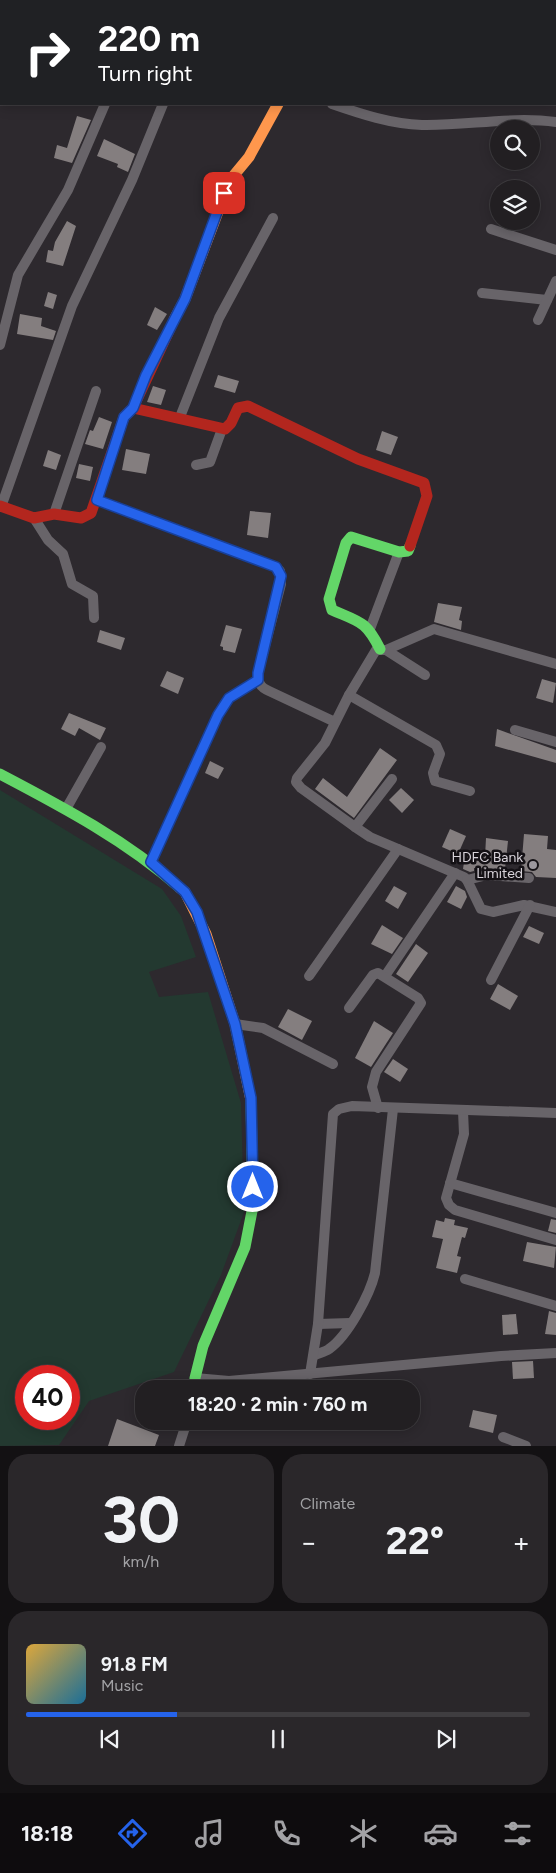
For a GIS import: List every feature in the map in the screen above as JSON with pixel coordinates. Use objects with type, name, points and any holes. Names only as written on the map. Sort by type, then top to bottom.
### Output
[{"type":"street","points":[[0,345],[18,274],[68,190],[105,105]]},
{"type":"street","points":[[163,105],[132,180],[72,306],[1,506],[34,518],[54,514],[75,518],[91,513],[124,417],[133,408],[151,366],[185,299],[230,180],[249,157],[277,105]]},
{"type":"street","points":[[335,105],[368,116],[420,125],[489,121],[556,122]]},
{"type":"street","points":[[180,417],[219,318],[273,218]]},
{"type":"street","points":[[494,230],[556,250]]},
{"type":"street","points":[[538,320],[556,281]]},
{"type":"street","points":[[482,293],[548,300]]},
{"type":"street","points":[[54,514],[96,391]]},
{"type":"street","points":[[133,408],[180,417],[222,429],[229,427],[238,408],[248,406],[358,459],[424,483],[427,496],[408,551],[399,552],[356,538],[346,542],[329,606],[335,613],[355,618],[370,629],[383,649],[425,675]]},
{"type":"street","points":[[196,465],[210,462],[222,429]]},
{"type":"street","points":[[97,500],[276,567],[280,571],[281,584],[258,673],[258,680],[261,687],[335,722]]},
{"type":"street","points":[[34,518],[48,540],[63,554],[72,584],[94,596],[94,618]]},
{"type":"street","points":[[370,629],[399,552]]},
{"type":"street","points":[[556,664],[434,629],[383,649],[373,654],[349,695],[325,743],[296,782],[301,788],[370,837],[468,880],[481,909],[493,912],[530,905],[556,912]]},
{"type":"street","points":[[151,862],[218,715],[229,698],[258,680]]},
{"type":"street","points":[[349,695],[436,745],[440,754],[433,773],[435,781],[470,791]]},
{"type":"street","points":[[515,730],[556,742]]},
{"type":"street","points":[[66,809],[101,747]]},
{"type":"street","points":[[0,774],[66,809],[151,862],[185,892],[197,912],[235,1024],[251,1098],[253,1206],[245,1247],[203,1346],[194,1380]]},
{"type":"street","points":[[355,827],[392,779]]},
{"type":"street","points":[[308,976],[398,849]]},
{"type":"street","points":[[385,976],[455,873]]},
{"type":"street","points":[[468,880],[487,875],[530,878]]},
{"type":"street","points":[[491,980],[530,905]]},
{"type":"street","points":[[349,1008],[373,975],[378,974],[385,976],[418,998],[421,1003],[420,1008],[376,1072],[372,1087],[378,1108]]},
{"type":"street","points":[[235,1024],[263,1028],[333,1064]]},
{"type":"street","points":[[310,1374],[315,1355],[318,1324],[333,1114],[339,1109],[352,1106],[394,1109],[556,1113]]},
{"type":"street","points":[[315,1355],[328,1351],[338,1341],[371,1290],[375,1273],[394,1109]]},
{"type":"street","points":[[463,1111],[464,1134],[446,1198],[449,1206],[455,1210],[556,1240]]},
{"type":"street","points":[[450,1183],[556,1213]]},
{"type":"street","points":[[465,1279],[556,1306]]},
{"type":"street","points":[[318,1324],[350,1323]]},
{"type":"street","points":[[241,1380],[501,1356],[556,1353]]},
{"type":"street","points":[[179,1446],[184,1430]]},
{"type":"street","points":[[503,1437],[526,1446]]},
{"type":"green space","points":[[0,790],[162,889],[181,916],[196,957],[149,972],[159,997],[208,992],[241,1103],[244,1212],[221,1275],[174,1372],[151,1380],[135,1380],[135,1385],[89,1401],[80,1414],[80,1365],[15,1365],[15,1430],[69,1430],[59,1445],[0,1446]]},
{"type":"building","points":[[77,116],[91,120],[72,163],[54,158],[57,145],[67,148]]},
{"type":"building","points":[[104,139],[135,154],[128,172],[117,167],[118,164],[97,156]]},
{"type":"building","points":[[67,221],[76,226],[63,266],[46,262],[48,250],[53,251],[55,242]]},
{"type":"building","points":[[48,292],[57,295],[53,309],[44,306]]},
{"type":"building","points":[[155,307],[167,314],[157,330],[147,325]]},
{"type":"building","points":[[20,314],[42,318],[41,326],[56,331],[53,340],[17,334]]},
{"type":"building","points":[[218,375],[239,381],[235,393],[214,387]]},
{"type":"building","points":[[153,386],[166,390],[161,405],[147,402]]},
{"type":"building","points":[[99,417],[112,422],[103,449],[85,444],[90,430],[93,431]]},
{"type":"building","points":[[382,431],[398,437],[391,455],[376,450]]},
{"type":"building","points":[[126,449],[150,454],[146,474],[122,470]]},
{"type":"building","points":[[48,450],[61,455],[56,470],[43,466]]},
{"type":"building","points":[[79,464],[93,467],[90,481],[76,478]]},
{"type":"building","points":[[250,511],[271,513],[268,538],[247,535]]},
{"type":"building","points":[[438,603],[462,607],[459,620],[462,621],[461,630],[434,622]]},
{"type":"building","points":[[226,625],[242,629],[235,653],[223,650],[223,647],[220,646]]},
{"type":"building","points":[[100,630],[125,638],[121,650],[97,642]]},
{"type":"building","points":[[167,671],[184,678],[178,694],[160,686]]},
{"type":"building","points":[[542,679],[556,683],[553,703],[536,698]]},
{"type":"building","points":[[69,713],[106,728],[100,740],[79,728],[75,736],[61,729]]},
{"type":"building","points":[[497,729],[556,750],[556,763],[495,746]]},
{"type":"building","points":[[380,748],[397,760],[354,818],[315,789],[323,778],[347,797]]},
{"type":"building","points":[[210,761],[224,768],[218,779],[205,773]]},
{"type":"building","points":[[401,788],[414,800],[402,813],[389,800]]},
{"type":"building","points":[[450,829],[466,836],[458,854],[442,847]]},
{"type":"building","points":[[524,834],[548,836],[547,849],[556,850],[556,878],[536,877],[532,872],[521,871]]},
{"type":"building","points":[[486,838],[508,841],[505,869],[474,868],[474,871],[470,872],[463,869],[465,855],[485,857]]},
{"type":"building","points":[[394,886],[407,893],[398,909],[385,901]]},
{"type":"building","points":[[456,886],[465,891],[467,897],[461,909],[447,902]]},
{"type":"building","points":[[382,925],[403,938],[392,954],[371,944]]},
{"type":"building","points":[[529,926],[544,933],[539,944],[523,937]]},
{"type":"building","points":[[416,944],[428,953],[408,982],[396,974]]},
{"type":"building","points":[[498,984],[518,996],[510,1010],[490,999]]},
{"type":"building","points":[[288,1009],[312,1021],[302,1040],[278,1027]]},
{"type":"building","points":[[374,1021],[393,1033],[371,1067],[355,1058]]},
{"type":"building","points":[[393,1059],[408,1069],[400,1082],[384,1072]]},
{"type":"building","points":[[445,1218],[455,1220],[454,1225],[468,1228],[465,1238],[462,1237],[457,1256],[461,1257],[457,1273],[436,1268],[443,1239],[432,1237],[436,1220],[444,1222]]},
{"type":"building","points":[[551,1219],[556,1220],[556,1233],[548,1231]]},
{"type":"building","points":[[527,1242],[556,1247],[554,1268],[523,1261]]},
{"type":"building","points":[[549,1311],[556,1313],[556,1335],[545,1334]]},
{"type":"building","points":[[516,1314],[518,1334],[503,1335],[502,1315]]},
{"type":"building","points":[[533,1361],[534,1378],[513,1379],[512,1362]]},
{"type":"building","points":[[473,1410],[497,1415],[493,1433],[469,1427]]},
{"type":"building","points":[[117,1419],[135,1426],[135,1430],[146,1430],[159,1435],[155,1446],[108,1446]]},
{"type":"traffic: fast","points":[[380,649],[366,628],[349,617],[332,610],[329,599],[346,543],[351,537],[399,552],[408,551],[410,546]]},
{"type":"traffic: fast","points":[[0,774],[94,826],[138,855],[180,888]]},
{"type":"traffic: fast","points":[[195,1378],[203,1346],[245,1247],[253,1206],[251,1100]]},
{"type":"traffic: slow","points":[[175,318],[185,299],[230,180],[249,157],[277,105]]},
{"type":"traffic: slow","points":[[180,888],[185,892],[206,934],[235,1024],[251,1100]]},
{"type":"traffic: jam","points":[[0,506],[34,518],[54,514],[81,518],[91,513],[124,417],[133,408],[175,318]]},
{"type":"traffic: jam","points":[[133,408],[225,429],[231,423],[238,408],[248,406],[358,459],[424,483],[427,496],[410,546]]},
{"type":"place","name":"HDFC Bank Limited","points":[[533,865]]},
{"type":"route","points":[[224,193],[185,299],[146,375],[133,408],[128,410],[124,417],[97,500],[276,567],[280,571],[281,584],[258,673],[258,680],[229,698],[218,715],[151,862],[185,892],[197,912],[235,1024],[251,1098],[253,1187]]}]
